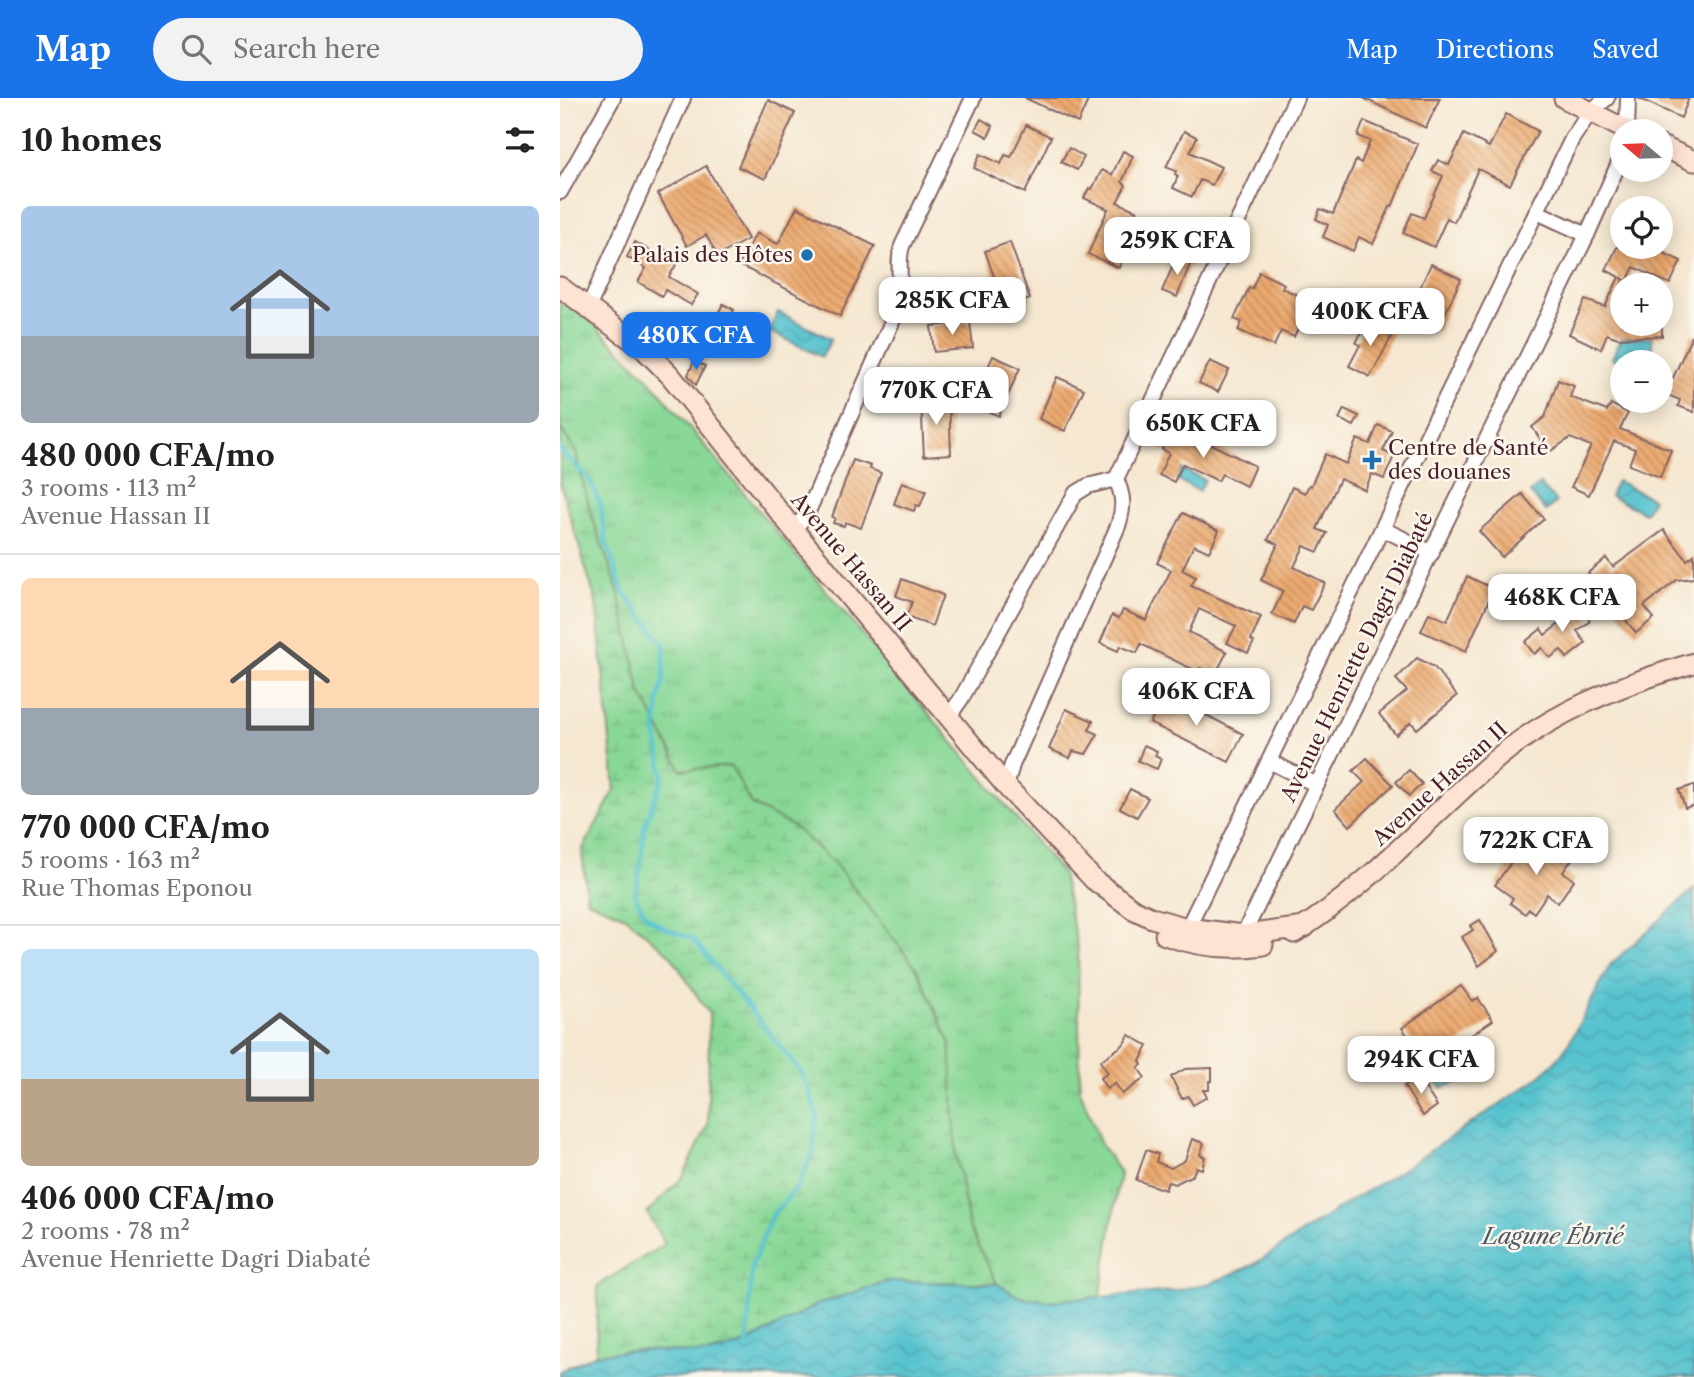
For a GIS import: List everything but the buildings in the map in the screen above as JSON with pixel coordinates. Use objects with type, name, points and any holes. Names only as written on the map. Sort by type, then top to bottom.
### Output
[{"type":"street","points":[[560,192],[612,98]]},
{"type":"street","points":[[588,308],[683,98]]},
{"type":"street","points":[[793,529],[806,516],[899,306],[899,254],[973,98]]},
{"type":"street","points":[[1116,479],[1296,98]]},
{"type":"street","points":[[1564,98],[1610,122]]},
{"type":"street","name":"Avenue Henriette Dagri Diabaté","points":[[1184,935],[1572,139],[1590,112],[1607,98]]},
{"type":"street","points":[[1628,98],[1628,119]]},
{"type":"street","points":[[1673,151],[1694,161]]},
{"type":"street","name":"Avenue Henriette Dagri Diabaté","points":[[1240,942],[1432,553],[1610,182]]},
{"type":"street","points":[[1537,212],[1587,235]]},
{"type":"street","name":"Avenue Hassan II","points":[[560,287],[643,349],[670,374],[793,529],[1006,786],[1116,907],[1136,922],[1184,935],[1207,946],[1240,942],[1305,927],[1367,880],[1488,765],[1528,735],[1595,697],[1646,677],[1694,663]]},
{"type":"street","points":[[949,716],[1075,494],[1088,486],[1116,479]]},
{"type":"street","points":[[1006,786],[1012,765],[1118,526],[1124,508],[1123,494],[1116,479]]},
{"type":"street","points":[[1383,529],[1432,553]]},
{"type":"street","points":[[1269,761],[1317,785]]},
{"type":"green space","points":[[560,302],[579,310],[648,378],[1062,873],[1078,950],[1080,1090],[1101,1145],[1120,1173],[1100,1297],[1050,1301],[1020,1297],[997,1284],[969,1227],[956,1154],[794,827],[752,805],[731,766],[681,771],[640,691],[618,590],[591,514],[575,450],[560,428]]},
{"type":"green space","points":[[560,428],[575,450],[591,514],[618,590],[640,691],[681,770],[731,766],[752,805],[794,827],[835,864],[917,969],[950,1042],[956,1154],[969,1227],[997,1284],[889,1281],[819,1304],[746,1343],[708,1354],[642,1350],[596,1354],[598,1285],[665,1244],[647,1213],[683,1177],[708,1125],[709,1014],[671,956],[625,916],[587,900],[582,851],[615,789],[596,602],[560,483]]},
{"type":"water","points":[[778,312],[831,339],[822,357],[769,331]]},
{"type":"water","points":[[1652,337],[1652,348],[1616,350],[1622,338]]},
{"type":"water","points":[[1182,469],[1205,480],[1199,491],[1177,480]]},
{"type":"water","points":[[1617,481],[1653,499],[1645,513],[1610,496]]},
{"type":"water","points":[[1540,484],[1556,502],[1546,511],[1530,493]]},
{"type":"water","name":"Lagune Ébrié","points":[[1694,889],[1694,1377],[560,1377],[560,1371],[596,1354],[642,1350],[708,1354],[746,1343],[819,1304],[889,1281],[997,1284],[1020,1297],[1050,1301],[1173,1291],[1211,1283],[1253,1265],[1534,1081],[1555,1062],[1569,1043],[1610,965]]},
{"type":"water","points":[[1462,1059],[1468,1068],[1462,1079],[1442,1088],[1435,1078]]},
{"type":"waterway","points":[[560,450],[589,479],[600,503],[606,541],[623,591],[664,644],[664,680],[656,730],[663,776],[644,828],[635,895],[646,916],[663,927],[693,939],[802,1073],[817,1114],[813,1152],[798,1186],[771,1217],[752,1266],[747,1347]]},
{"type":"place","name":"Palais des Hôtes","points":[[807,255]]},
{"type":"place","name":"Centre de Santé des douanes","points":[[1372,460]]}]
